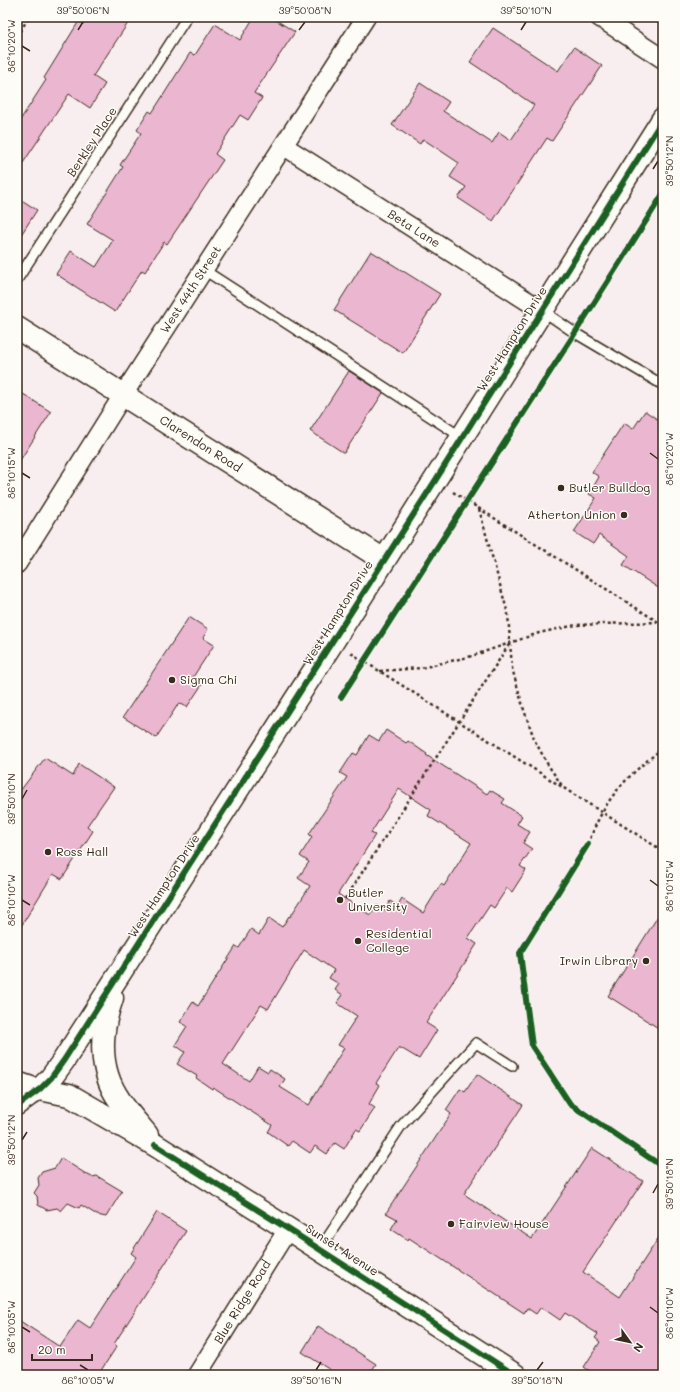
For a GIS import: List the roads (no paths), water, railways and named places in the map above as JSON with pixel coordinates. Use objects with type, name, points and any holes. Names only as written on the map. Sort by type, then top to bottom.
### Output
[{"type":"street","name":"West 44th Street","points":[[17,564],[123,395],[366,17]]},
{"type":"street","points":[[599,17],[663,59]]},
{"type":"street","name":"West Hampton Drive","points":[[17,1106],[40,1089],[51,1078],[64,1060],[463,438],[663,119]]},
{"type":"street","name":"Beta Lane","points":[[284,146],[543,311]]},
{"type":"street","name":"Clarendon Road","points":[[17,328],[384,560]]},
{"type":"street","points":[[118,976],[105,1022],[103,1050],[105,1066],[109,1080],[120,1101],[155,1145]]},
{"type":"street","name":"Sunset Avenue","points":[[17,1081],[40,1089],[62,1093],[73,1097],[155,1145],[515,1375]]},
{"type":"street","name":"Blue Ridge Road","points":[[197,1375],[288,1229]]},
{"type":"lane","name":"Berkley Place","points":[[17,280],[187,17]]},
{"type":"lane","points":[[204,270],[463,438]]},
{"type":"lane","points":[[543,311],[575,333],[663,385]]},
{"type":"lane","points":[[320,1249],[401,1126],[476,1043],[512,1066]]},
{"type":"place","name":"Butler Bulldog","points":[[561,488]]},
{"type":"place","name":"Atherton Union","points":[[624,515]]},
{"type":"place","name":"Sigma Chi","points":[[172,680]]},
{"type":"place","name":"Ross Hall","points":[[48,852]]},
{"type":"place","name":"Butler University","points":[[340,900]]},
{"type":"place","name":"Residential College","points":[[358,941]]},
{"type":"place","name":"Irwin Library","points":[[646,961]]},
{"type":"place","name":"Fairview House","points":[[451,1224]]}]
